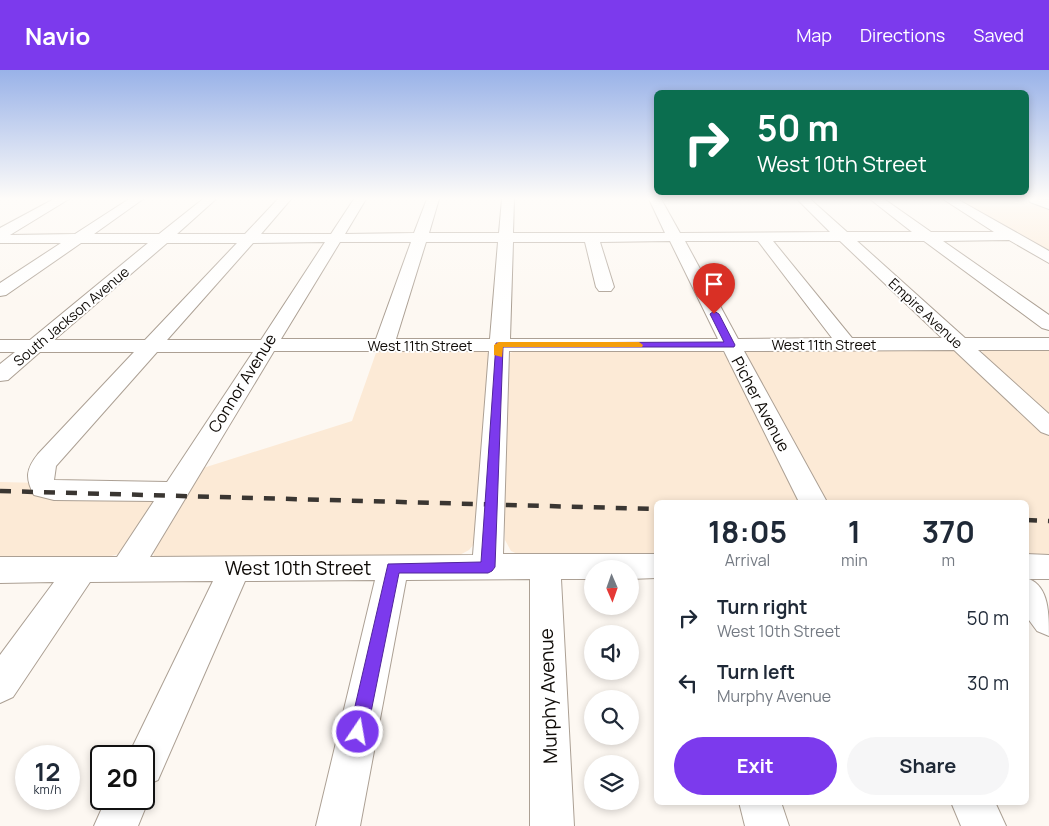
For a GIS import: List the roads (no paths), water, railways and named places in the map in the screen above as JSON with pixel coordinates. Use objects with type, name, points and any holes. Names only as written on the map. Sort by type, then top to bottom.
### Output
[{"type":"street","points":[[0,291],[83,234]]},
{"type":"street","name":"South Jackson Avenue","points":[[0,375],[168,234]]},
{"type":"street","points":[[174,492],[54,490],[44,488],[40,482],[39,472],[43,464],[251,234]]},
{"type":"street","name":"Connor Avenue","points":[[126,569],[337,234]]},
{"type":"street","points":[[384,345],[421,234]]},
{"type":"street","name":"Picher Avenue","points":[[673,234],[812,500]]},
{"type":"street","name":"Empire Avenue","points":[[840,234],[1049,427]]},
{"type":"street","points":[[1009,234],[1049,258]]},
{"type":"street","points":[[929,236],[1049,324]]},
{"type":"street","points":[[0,238],[1012,236]]},
{"type":"street","points":[[488,567],[506,237]]},
{"type":"street","points":[[591,237],[605,287]]},
{"type":"street","points":[[762,237],[846,344]]},
{"type":"street","name":"West 11th Street","points":[[0,346],[1049,344]]},
{"type":"street","name":"West 10th Street","points":[[0,570],[654,566]]},
{"type":"street","points":[[1029,566],[1049,567]]},
{"type":"street","name":"Murphy Avenue","points":[[545,567],[552,826]]},
{"type":"street","points":[[154,745],[235,568]]},
{"type":"street","points":[[338,826],[393,568]]},
{"type":"street","points":[[0,685],[82,569]]},
{"type":"street","points":[[1029,595],[1049,621]]},
{"type":"street","points":[[761,805],[767,826]]},
{"type":"street","points":[[974,805],[984,826]]},
{"type":"street","points":[[116,826],[123,810]]},
{"type":"railway","points":[[0,491],[654,509]]},
{"type":"railway","points":[[1029,520],[1049,521]]}]
